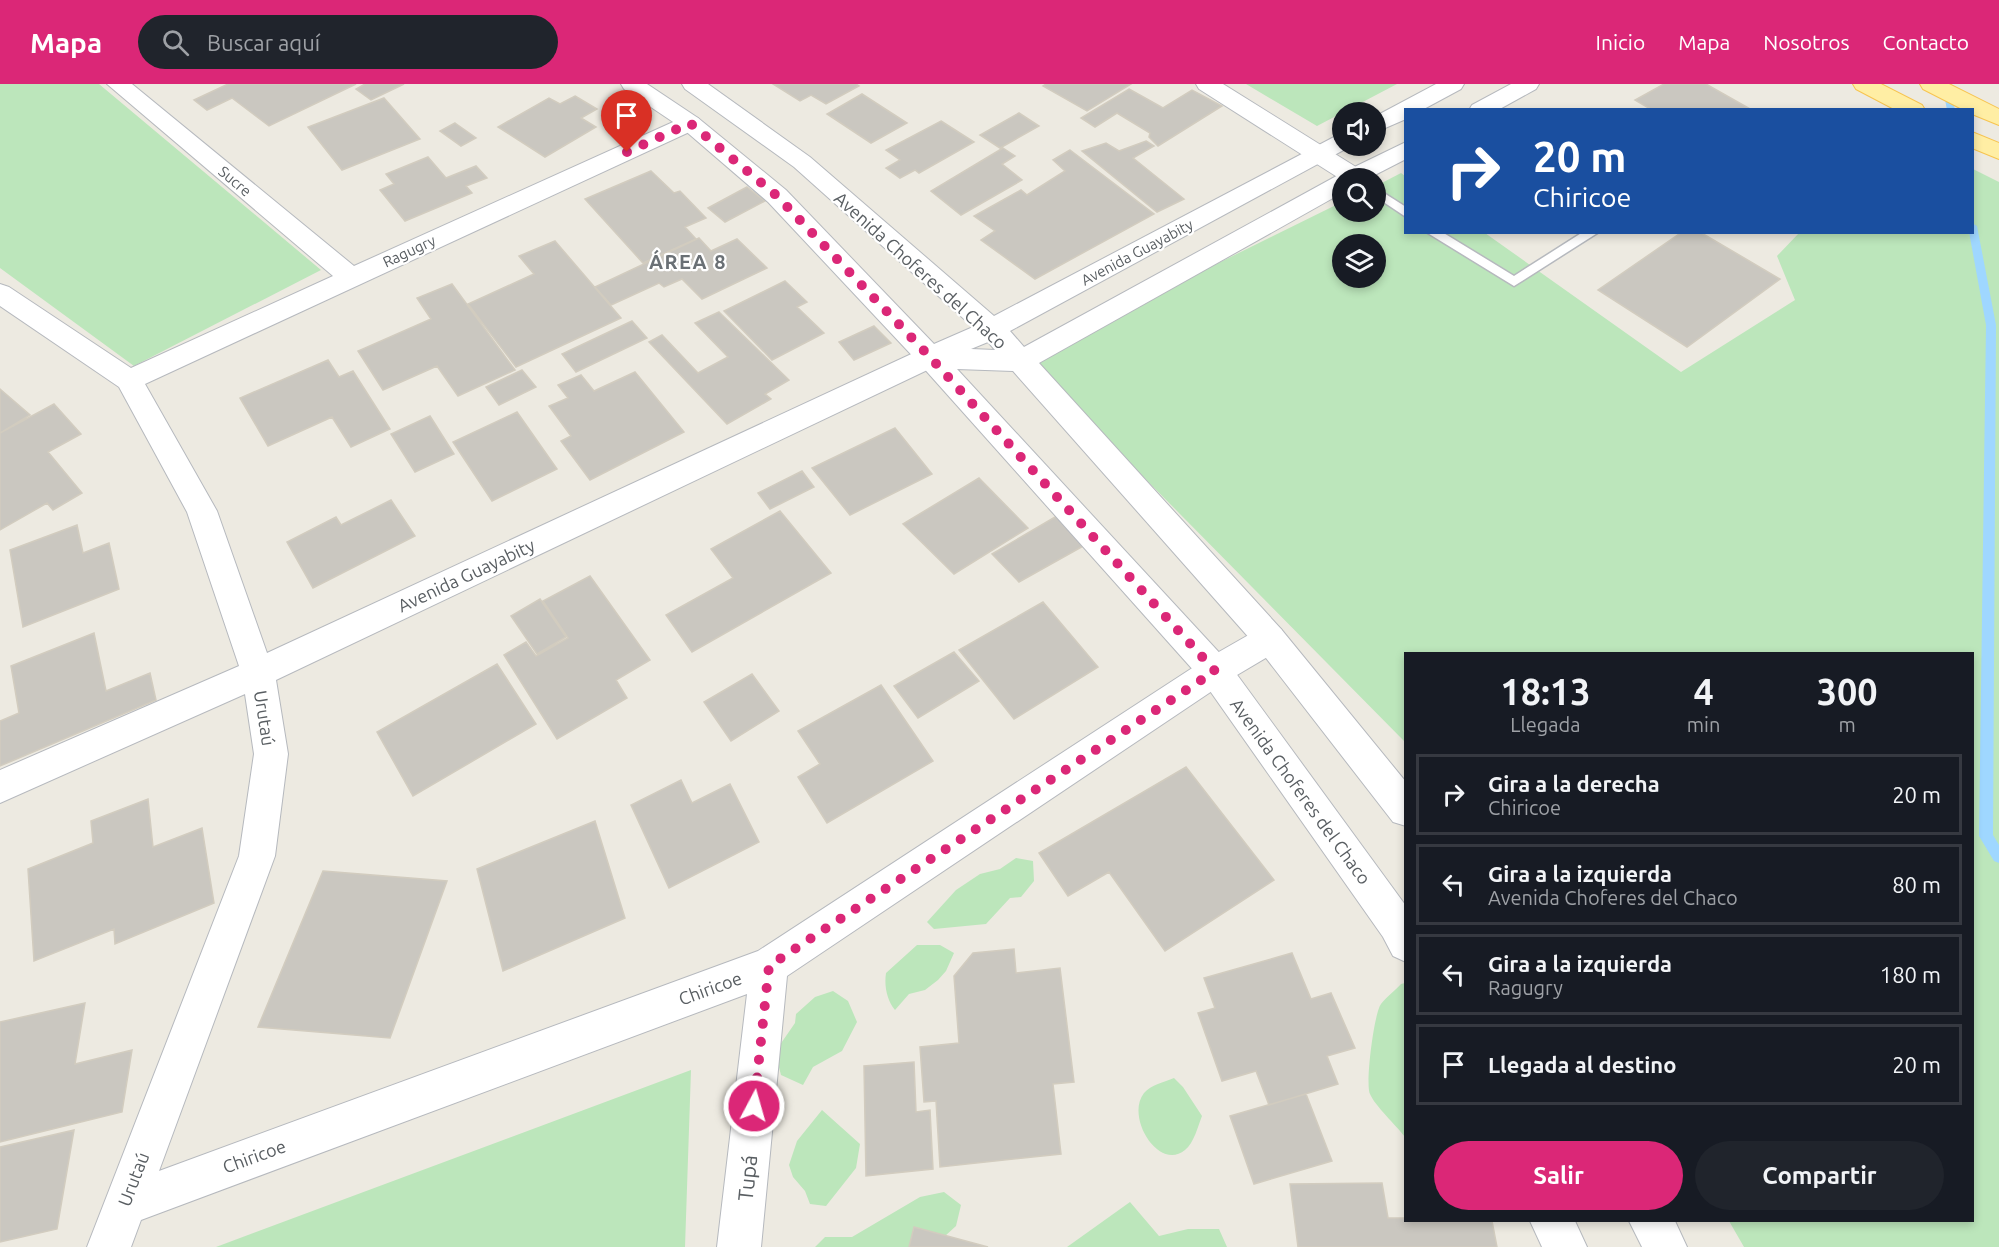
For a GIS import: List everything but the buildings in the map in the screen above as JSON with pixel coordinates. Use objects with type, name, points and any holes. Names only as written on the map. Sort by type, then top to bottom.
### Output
[{"type":"main road","points":[[1864,84],[1910,108]]},
{"type":"main road","points":[[1931,84],[1999,118]]},
{"type":"main road","points":[[1974,140],[1999,152]]},
{"type":"street","name":"Sucre","points":[[118,84],[352,278]]},
{"type":"street","name":"Avenida Choferes del Chaco","points":[[632,84],[690,123],[777,196],[930,357],[1215,671],[1396,924],[1404,939]]},
{"type":"street","name":"Avenida Choferes del Chaco","points":[[693,84],[802,162],[992,329],[1270,639],[1404,807]]},
{"type":"street","points":[[1207,84],[1336,168]]},
{"type":"street","points":[[1408,108],[1453,84]]},
{"type":"street","points":[[1484,108],[1528,84]]},
{"type":"street","points":[[1386,120],[1404,110]]},
{"type":"street","name":"Ragugry","points":[[129,380],[690,123]]},
{"type":"street","name":"Avenida Guayabity","points":[[0,786],[258,673],[992,329],[1332,148]]},
{"type":"street","points":[[1371,168],[1404,150]]},
{"type":"street","points":[[1020,361],[1332,189]]},
{"type":"street","name":"Urutaú","points":[[0,293],[129,380],[202,511],[258,673],[271,753],[256,856],[109,1247]]},
{"type":"street","name":"Avenida Guayabity","points":[[930,357],[1020,361]]},
{"type":"street","name":"Chiricoe","points":[[124,1205],[769,966],[1215,671],[1270,639]]},
{"type":"street","name":"Tupá","points":[[739,1247],[769,966]]},
{"type":"street","points":[[1552,1222],[1565,1247]]},
{"type":"street","points":[[1652,1222],[1665,1247]]},
{"type":"lane","points":[[1386,199],[1404,212]]},
{"type":"lane","points":[[1435,234],[1511,282],[1516,282],[1590,234]]},
{"type":"green space","points":[[0,84],[99,84],[321,270],[134,366],[0,268]]},
{"type":"green space","points":[[1246,84],[1397,84],[1363,102],[1332,102],[1332,118],[1317,126]]},
{"type":"green space","points":[[1974,170],[1999,182],[1999,1247],[1744,1247],[1730,1222],[1974,1222],[1974,652],[1404,652],[1404,741],[1026,358],[1332,207],[1332,222],[1386,222],[1386,181],[1401,173],[1404,175],[1404,234],[1486,234],[1681,372],[1795,300],[1777,256],[1798,234],[1974,234]]},
{"type":"green space","points":[[1016,858],[1033,861],[1034,881],[1021,897],[1010,898],[986,924],[934,929],[927,922],[956,890],[980,874],[1000,869]]},
{"type":"green space","points":[[917,945],[940,945],[954,953],[946,971],[938,980],[925,990],[909,994],[895,1010],[887,993],[886,973]]},
{"type":"green space","points":[[1404,983],[1404,1136],[1381,1110],[1370,1094],[1369,1088],[1369,1064],[1378,1010],[1385,999]]},
{"type":"green space","points":[[833,991],[848,1001],[857,1022],[842,1051],[813,1067],[803,1085],[781,1075],[775,1052],[795,1023],[796,1014],[815,997]]},
{"type":"green space","points":[[691,1070],[685,1247],[216,1247]]},
{"type":"green space","points":[[1174,1078],[1183,1087],[1202,1116],[1191,1143],[1185,1150],[1175,1155],[1165,1154],[1156,1148],[1148,1139],[1139,1115],[1139,1103],[1144,1093]]},
{"type":"green space","points":[[822,1110],[860,1144],[856,1168],[826,1206],[810,1204],[805,1191],[793,1177],[789,1165],[797,1141]]},
{"type":"green space","points":[[944,1192],[961,1205],[956,1226],[933,1247],[815,1247],[825,1237],[852,1237],[920,1197]]},
{"type":"green space","points":[[1130,1202],[1159,1236],[1188,1229],[1219,1229],[1227,1247],[1067,1247]]},
{"type":"waterway","points":[[1946,84],[1951,108]]},
{"type":"waterway","points":[[1974,234],[1991,325],[1986,836],[1999,857]]},
{"type":"district","name":"ÁREA 8","points":[[688,261]]},
{"type":"route","points":[[627,152],[690,123],[777,196],[930,357],[1215,671],[769,966],[754,1106]]}]
